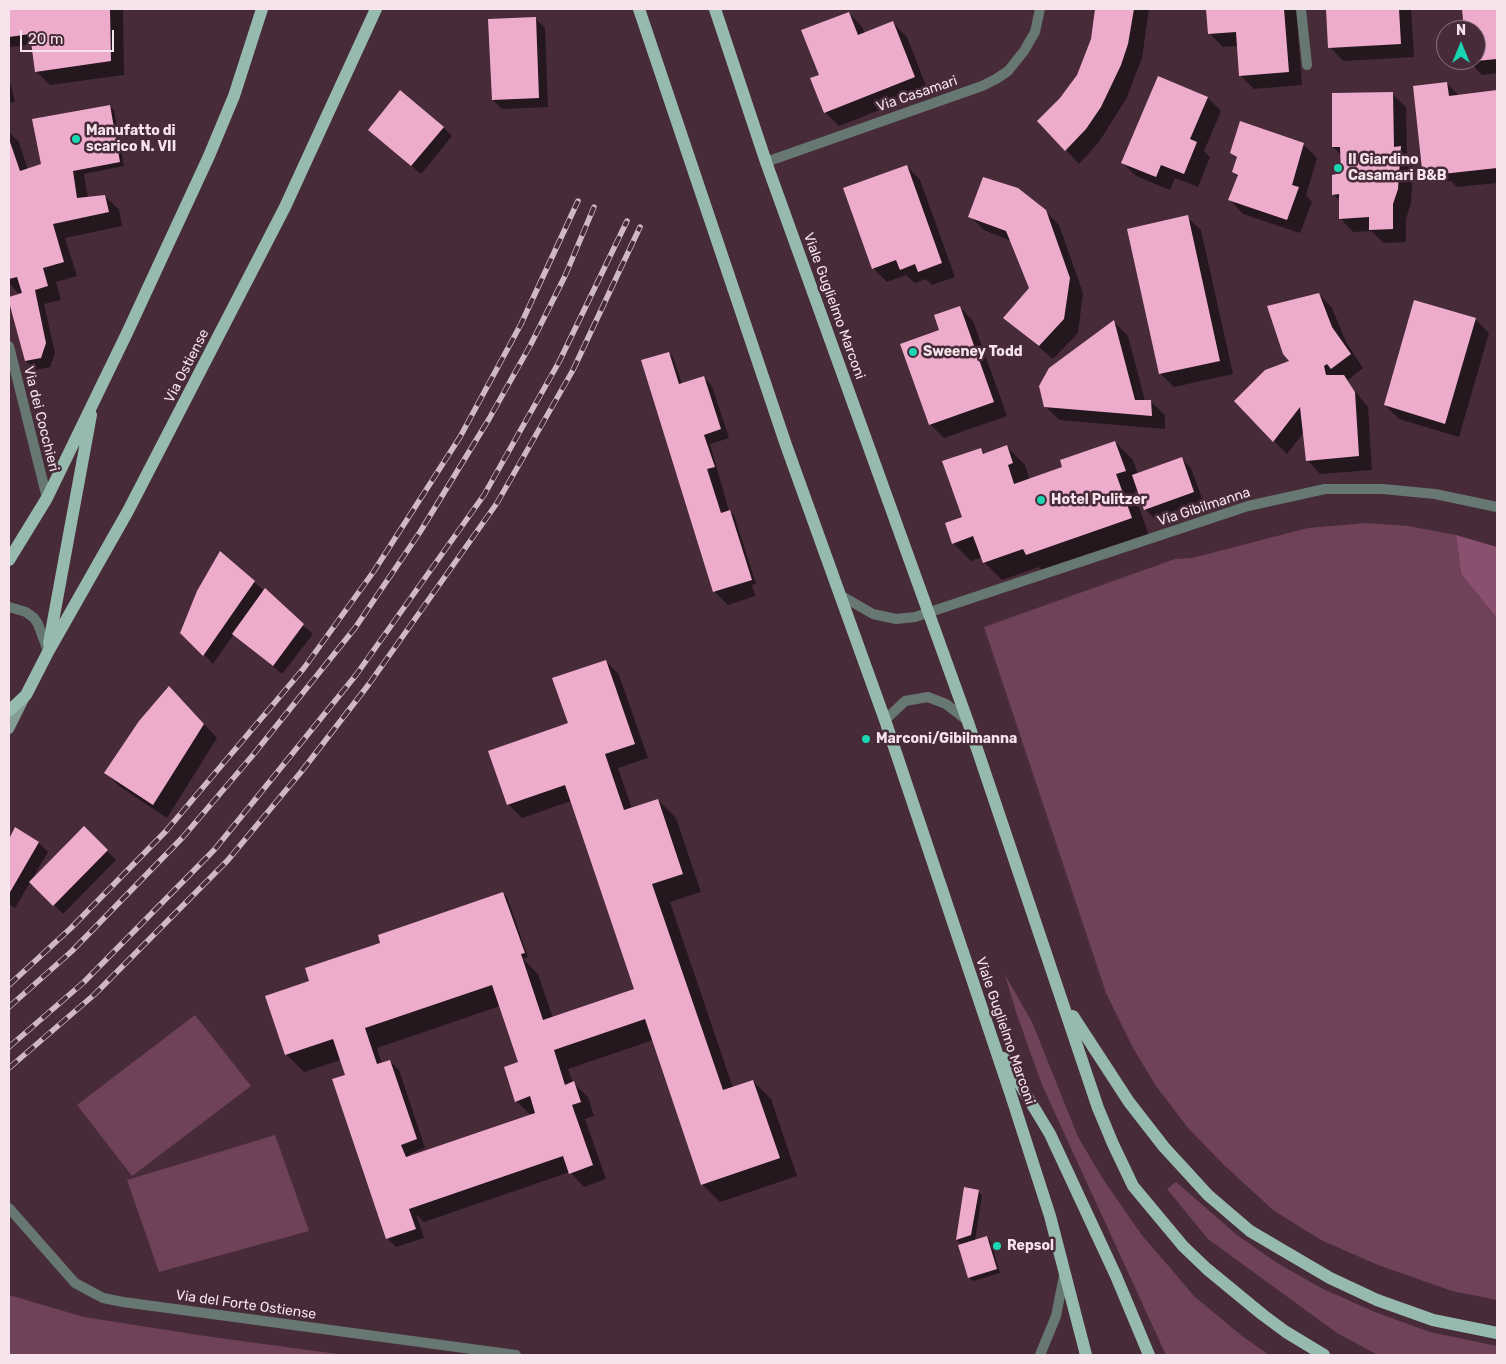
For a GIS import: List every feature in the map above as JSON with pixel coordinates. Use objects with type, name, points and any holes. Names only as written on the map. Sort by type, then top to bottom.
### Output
[{"type":"main road","points":[[9,560],[47,498],[128,331],[222,128],[262,9]]},
{"type":"main road","name":"Via Ostiense","points":[[9,729],[48,652],[128,511],[247,283],[303,170],[376,9]]},
{"type":"main road","name":"Viale Guglielmo Marconi","points":[[640,9],[786,445],[885,720],[1050,1216],[1066,1270],[1086,1355]]},
{"type":"main road","name":"Viale Guglielmo Marconi","points":[[715,9],[766,162],[968,722],[1063,1001]]},
{"type":"main road","points":[[48,652],[94,400]]},
{"type":"main road","points":[[9,711],[26,695]]},
{"type":"main road","points":[[1063,1001],[1104,1066],[1164,1147],[1208,1196],[1250,1231],[1330,1278],[1377,1300],[1433,1320],[1497,1333]]},
{"type":"main road","points":[[1063,1001],[1104,1126],[1134,1186],[1147,1204],[1183,1246],[1207,1269],[1286,1332],[1324,1355]]},
{"type":"main road","points":[[989,1034],[1050,1134],[1112,1267],[1149,1355]]},
{"type":"street","name":"Via Casamari","points":[[766,162],[996,80],[1008,71],[1024,51],[1035,32],[1040,9]]},
{"type":"street","points":[[1301,9],[1307,65]]},
{"type":"street","name":"Via dei Cocchieri","points":[[9,346],[47,498]]},
{"type":"street","name":"Via Gibilmanna","points":[[928,613],[1248,506],[1305,493],[1325,490],[1383,489],[1435,494],[1497,507]]},
{"type":"street","points":[[840,595],[873,614],[884,617],[902,619],[928,613]]},
{"type":"street","points":[[9,607],[26,612],[34,618],[48,652]]},
{"type":"street","points":[[885,720],[905,701],[928,697],[946,704],[968,722]]},
{"type":"street","name":"Via del Forte Ostiense","points":[[9,1208],[75,1283],[103,1298],[516,1355]]},
{"type":"street","points":[[1040,1355],[1056,1316],[1066,1270]]},
{"type":"shaded area","points":[[1366,523],[1408,526],[1456,535],[1461,574],[1497,618],[1497,1300],[1452,1291],[1378,1265],[1321,1240],[1273,1210],[1224,1165],[1188,1128],[1156,1086],[1133,1048],[1106,993],[984,627],[1175,559],[1192,558],[1308,528]]},
{"type":"shaded area","points":[[1456,535],[1497,547],[1497,618],[1461,574]]},
{"type":"shaded area","points":[[1005,975],[1032,1022],[1078,1137],[1103,1179],[1141,1234],[1195,1297],[1242,1336],[1269,1355],[1166,1355],[1042,1085]]},
{"type":"shaded area","points":[[195,1015],[251,1086],[132,1176],[77,1105]]},
{"type":"shaded area","points":[[275,1135],[309,1231],[159,1272],[127,1180]]},
{"type":"shaded area","points":[[1176,1182],[1237,1235],[1277,1263],[1321,1288],[1375,1312],[1430,1332],[1497,1346],[1497,1355],[1378,1355],[1337,1333],[1208,1239],[1167,1189]]},
{"type":"shaded area","points":[[9,1295],[84,1317],[345,1355],[9,1355]]},
{"type":"building","points":[[9,9],[110,9],[111,61],[35,72],[30,34],[9,37]]},
{"type":"building","points":[[1095,9],[1134,9],[1128,44],[1121,65],[1101,107],[1086,129],[1065,151],[1037,121],[1060,98],[1077,75],[1091,39]]},
{"type":"building","points":[[1206,9],[1284,9],[1289,72],[1239,76],[1236,32],[1208,34]]},
{"type":"building","points":[[1326,9],[1399,9],[1401,44],[1328,48]]},
{"type":"building","points":[[1462,9],[1497,9],[1497,59],[1486,60],[1486,20],[1463,20]]},
{"type":"building","points":[[849,12],[858,35],[893,21],[915,77],[824,113],[810,78],[819,75],[801,30]]},
{"type":"building","points":[[536,17],[539,98],[492,100],[488,19]]},
{"type":"building","points":[[1158,76],[1208,97],[1190,139],[1197,142],[1184,174],[1161,165],[1156,177],[1121,163]]},
{"type":"building","points":[[1447,82],[1449,96],[1497,90],[1497,168],[1442,174],[1442,167],[1422,169],[1413,86]]},
{"type":"building","points":[[400,90],[444,127],[411,166],[368,130]]},
{"type":"building","points":[[1393,92],[1394,147],[1401,146],[1398,189],[1393,204],[1393,229],[1369,230],[1369,217],[1339,219],[1339,194],[1332,195],[1332,175],[1341,173],[1340,147],[1332,147],[1332,93]]},
{"type":"building","points":[[110,105],[120,162],[73,171],[77,198],[105,195],[109,212],[53,224],[64,262],[43,268],[48,286],[35,290],[46,343],[41,358],[25,361],[9,302],[9,297],[22,293],[17,277],[9,279],[9,139],[20,171],[41,164],[32,119]]},
{"type":"building","points":[[1240,121],[1304,143],[1292,185],[1299,187],[1287,220],[1228,200],[1238,175],[1232,172],[1237,157],[1230,153]]},
{"type":"building","points":[[907,165],[942,263],[918,272],[915,264],[900,270],[896,260],[872,269],[843,188]]},
{"type":"building","points":[[983,177],[1018,188],[1046,210],[1070,278],[1064,319],[1039,346],[1003,318],[1029,288],[1006,231],[968,217]]},
{"type":"building","points":[[1188,215],[1220,361],[1159,374],[1127,229]]},
{"type":"building","points":[[1319,293],[1332,327],[1351,354],[1331,369],[1327,364],[1324,366],[1326,375],[1344,375],[1355,392],[1359,456],[1306,461],[1300,407],[1273,442],[1234,401],[1265,370],[1289,361],[1283,354],[1267,306]]},
{"type":"building","points":[[1414,300],[1476,318],[1445,424],[1384,405]]},
{"type":"building","points":[[960,306],[994,402],[929,425],[900,344],[939,330],[934,315]]},
{"type":"building","points":[[1114,320],[1135,400],[1151,400],[1152,416],[1044,407],[1039,386],[1049,368]]},
{"type":"building","points":[[669,352],[679,384],[704,376],[721,429],[704,435],[715,467],[707,469],[721,513],[730,510],[752,580],[713,592],[641,360]]},
{"type":"building","name":"Hotel Pulitzer","points":[[1115,441],[1126,471],[1116,474],[1132,518],[1026,555],[1023,549],[983,563],[973,536],[952,544],[945,523],[962,517],[942,461],[981,448],[983,454],[1007,445],[1013,463],[1008,465],[1014,484],[1062,467],[1060,460]]},
{"type":"building","points":[[1182,457],[1194,492],[1144,510],[1132,475]]},
{"type":"building","points":[[220,551],[255,581],[203,656],[180,633],[197,591]]},
{"type":"building","points":[[265,588],[304,624],[273,666],[232,634]]},
{"type":"building","points":[[606,660],[635,744],[605,754],[624,810],[658,799],[683,874],[652,884],[723,1090],[753,1080],[780,1158],[701,1185],[645,1019],[554,1050],[565,1085],[574,1081],[581,1102],[572,1105],[593,1165],[569,1174],[563,1156],[409,1209],[416,1229],[386,1239],[332,1079],[345,1075],[333,1039],[285,1055],[265,996],[309,981],[305,968],[380,943],[378,935],[503,892],[525,953],[521,954],[543,1020],[634,989],[565,785],[507,805],[488,751],[568,723],[552,678]],"holes":[[[492,985],[518,1062],[504,1067],[515,1102],[530,1096],[535,1113],[406,1157],[401,1145],[417,1139],[390,1060],[377,1064],[365,1028]]]},
{"type":"building","points":[[169,686],[204,724],[153,805],[104,773],[139,721]]},
{"type":"building","points":[[84,826],[108,850],[53,906],[29,882]]},
{"type":"building","points":[[15,827],[39,842],[9,894],[9,839]]},
{"type":"building","points":[[964,1187],[979,1190],[971,1235],[956,1240]]},
{"type":"building","points":[[987,1236],[997,1269],[968,1278],[958,1245]]},
{"type":"railway","points":[[9,985],[71,928],[166,831],[304,668],[374,571],[460,437],[521,324],[578,201]]},
{"type":"railway","points":[[9,1007],[72,951],[183,837],[253,755],[355,628],[420,532],[489,419],[531,344],[565,276],[594,207]]},
{"type":"railway","points":[[9,1047],[84,982],[215,849],[356,675],[484,495],[559,362],[627,221]]},
{"type":"railway","points":[[9,1068],[95,994],[228,860],[301,772],[369,684],[497,503],[573,370],[640,227]]},
{"type":"place","name":"Manufatto di scarico N. VII","points":[[76,139]]},
{"type":"place","name":"Il Giardino Casamari B&B","points":[[1338,168]]},
{"type":"place","name":"Sweeney Todd","points":[[913,352]]},
{"type":"place","name":"Hotel Pulitzer","points":[[1041,500]]},
{"type":"place","name":"Marconi/Gibilmanna","points":[[866,739]]},
{"type":"place","name":"Repsol","points":[[997,1246]]}]
